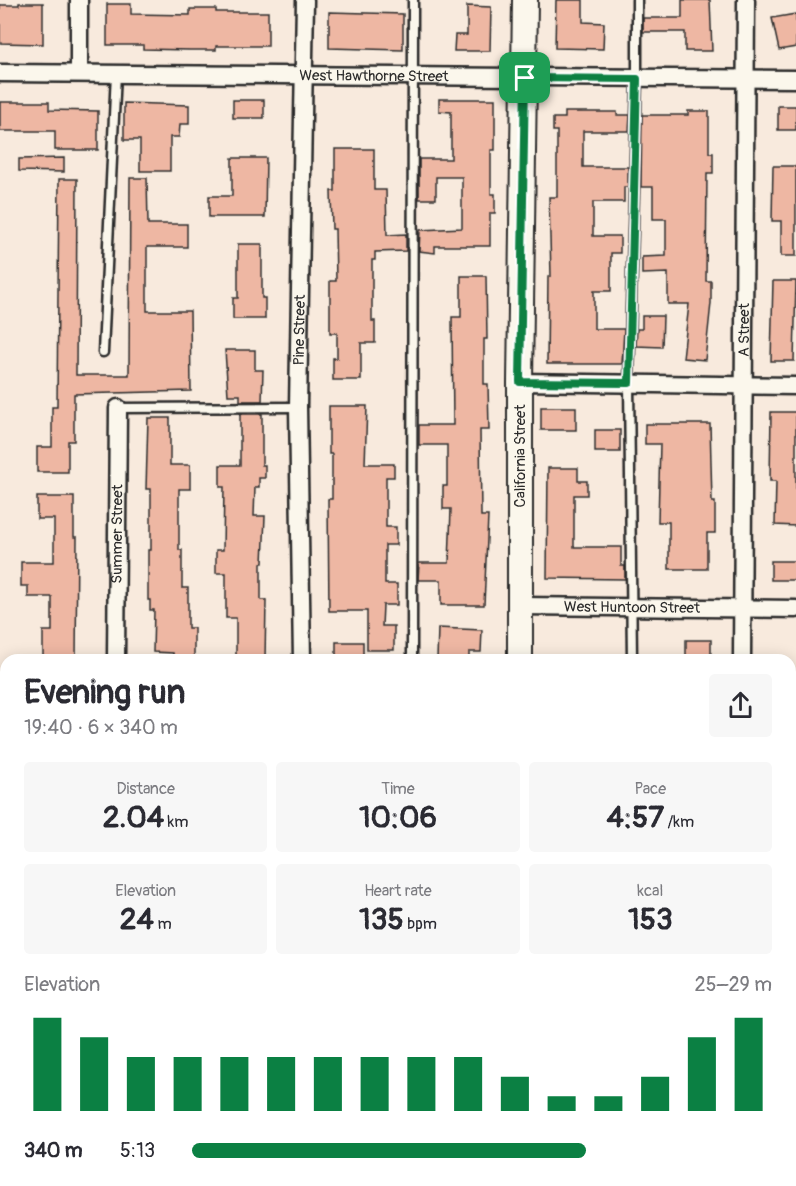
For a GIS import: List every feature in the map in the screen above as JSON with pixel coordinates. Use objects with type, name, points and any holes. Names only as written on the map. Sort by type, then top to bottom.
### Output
[{"type":"street","points":[[79,0],[79,73]]},
{"type":"street","name":"Pine Street","points":[[302,654],[298,407],[304,0]]},
{"type":"street","name":"California Street","points":[[520,654],[520,382],[525,0]]},
{"type":"street","name":"A Street","points":[[742,654],[746,0]]},
{"type":"street","name":"West Hawthorne Street","points":[[0,73],[796,79]]},
{"type":"street","points":[[520,382],[796,386]]},
{"type":"street","name":"Summer Street","points":[[116,654],[118,408]]},
{"type":"street","name":"West Huntoon Street","points":[[520,606],[796,609]]},
{"type":"lane","points":[[411,654],[413,0]]},
{"type":"lane","points":[[633,654],[629,383],[637,0]]},
{"type":"lane","points":[[103,352],[116,73]]},
{"type":"lane","points":[[118,408],[298,407]]},
{"type":"building","points":[[556,0],[583,0],[583,22],[604,23],[603,49],[555,48]]},
{"type":"building","points":[[682,0],[710,0],[712,51],[685,51],[685,32],[643,32],[643,18],[682,18]]},
{"type":"building","points":[[19,3],[43,3],[43,44],[0,43],[0,5],[19,5]]},
{"type":"building","points":[[107,4],[131,4],[131,14],[190,15],[190,9],[216,9],[216,12],[268,12],[268,46],[216,46],[216,50],[190,50],[143,49],[143,45],[107,45]]},
{"type":"building","points":[[467,6],[491,7],[490,51],[454,51],[455,35],[467,35]]},
{"type":"building","points":[[329,12],[403,14],[403,50],[329,48]]},
{"type":"building","points":[[796,14],[796,47],[779,50],[772,18]]},
{"type":"building","points":[[439,99],[495,99],[495,150],[491,150],[491,194],[495,194],[495,213],[490,213],[490,246],[435,246],[435,253],[419,251],[420,230],[462,228],[462,177],[436,177],[436,199],[419,199],[419,159],[451,159],[451,112],[439,111]]},
{"type":"building","points":[[233,100],[264,100],[264,118],[233,118]]},
{"type":"building","points":[[0,102],[49,102],[49,110],[98,111],[98,150],[55,150],[55,131],[0,131]]},
{"type":"building","points":[[124,103],[189,105],[189,124],[180,124],[179,137],[170,137],[170,171],[140,171],[140,140],[124,140]]},
{"type":"building","points":[[778,106],[796,106],[796,130],[778,130]]},
{"type":"building","points":[[688,111],[709,111],[709,153],[713,153],[713,173],[707,173],[706,281],[711,281],[711,303],[705,360],[683,358],[689,304],[668,304],[668,273],[642,274],[642,257],[666,256],[666,219],[653,219],[653,187],[641,187],[642,115],[688,115]]},
{"type":"building","points":[[565,112],[617,112],[617,115],[630,115],[629,131],[583,131],[583,167],[628,167],[628,187],[624,187],[624,202],[593,202],[593,236],[620,236],[620,253],[611,253],[611,291],[594,291],[594,329],[624,329],[622,364],[547,364],[548,276],[551,276],[549,197],[557,197],[557,131],[553,131],[553,118],[565,118]]},
{"type":"building","points":[[335,149],[374,149],[374,190],[386,190],[387,235],[406,234],[406,251],[375,252],[375,260],[372,260],[372,321],[375,321],[375,343],[361,343],[361,380],[333,380],[333,358],[337,358],[337,333],[330,333],[330,281],[336,281],[335,229],[332,229],[331,191],[335,191]]},
{"type":"building","points":[[64,158],[64,172],[19,171],[19,159]]},
{"type":"building","points":[[232,158],[266,158],[265,217],[209,217],[209,196],[232,196]]},
{"type":"building","points":[[773,166],[796,166],[796,256],[781,256],[781,221],[772,221]]},
{"type":"building","points":[[130,178],[147,178],[148,224],[187,224],[187,247],[147,247],[147,311],[190,311],[191,391],[74,394],[74,441],[68,441],[68,472],[37,472],[37,447],[52,447],[52,407],[57,407],[59,179],[77,179],[76,375],[129,375]]},
{"type":"building","points":[[238,244],[262,244],[262,298],[265,298],[265,319],[233,319],[233,298],[238,298]]},
{"type":"building","points":[[461,276],[486,276],[487,339],[484,339],[484,384],[488,384],[489,430],[480,430],[481,516],[488,516],[484,605],[441,605],[441,580],[418,580],[419,563],[449,563],[451,509],[443,509],[443,486],[447,486],[447,445],[419,445],[419,425],[453,425],[452,317],[461,317]]},
{"type":"building","points":[[773,281],[796,281],[794,361],[771,361]]},
{"type":"building","points":[[642,316],[663,316],[662,347],[636,346],[637,329],[642,329]]},
{"type":"building","points":[[225,350],[255,350],[255,370],[263,370],[262,401],[240,401],[240,395],[228,395]]},
{"type":"building","points":[[329,406],[367,406],[365,464],[394,464],[394,477],[386,477],[386,527],[396,527],[396,545],[385,545],[385,584],[397,584],[397,605],[383,605],[382,626],[394,626],[394,650],[367,650],[367,611],[329,611],[328,499],[332,499],[332,454],[329,454]]},
{"type":"building","points":[[541,407],[576,407],[576,430],[541,430]]},
{"type":"building","points":[[771,412],[796,412],[796,526],[775,525],[776,481],[770,481]]},
{"type":"building","points":[[240,414],[262,414],[262,465],[265,465],[265,478],[259,478],[259,487],[255,487],[254,516],[265,516],[261,600],[266,600],[265,654],[236,654],[236,618],[226,618],[226,573],[216,573],[216,550],[223,550],[224,487],[220,487],[220,465],[240,465]]},
{"type":"building","points":[[148,418],[170,418],[170,465],[190,465],[190,489],[179,489],[179,550],[182,550],[182,588],[188,588],[188,628],[194,628],[194,654],[153,652],[154,610],[150,610],[150,600],[148,600],[151,489],[146,489]]},
{"type":"building","points":[[645,424],[710,424],[715,533],[707,533],[707,569],[669,569],[669,522],[658,522],[660,444],[645,444]]},
{"type":"building","points":[[595,430],[620,430],[620,452],[595,452]]},
{"type":"building","points":[[548,468],[578,468],[578,481],[587,481],[587,495],[574,495],[574,547],[621,547],[621,566],[625,566],[625,579],[547,578]]},
{"type":"building","points":[[37,497],[74,497],[74,537],[77,537],[76,654],[43,654],[43,631],[52,631],[52,597],[28,597],[28,586],[21,586],[21,562],[54,562],[54,519],[37,519]]},
{"type":"building","points":[[771,561],[796,561],[796,580],[771,580]]},
{"type":"building","points":[[438,628],[482,630],[481,652],[437,654]]},
{"type":"building","points":[[686,640],[711,640],[711,654],[686,654]]},
{"type":"building","points":[[336,642],[363,642],[363,654],[336,654]]},
{"type":"route","points":[[525,78],[637,79],[629,383],[520,382],[525,78]]}]
